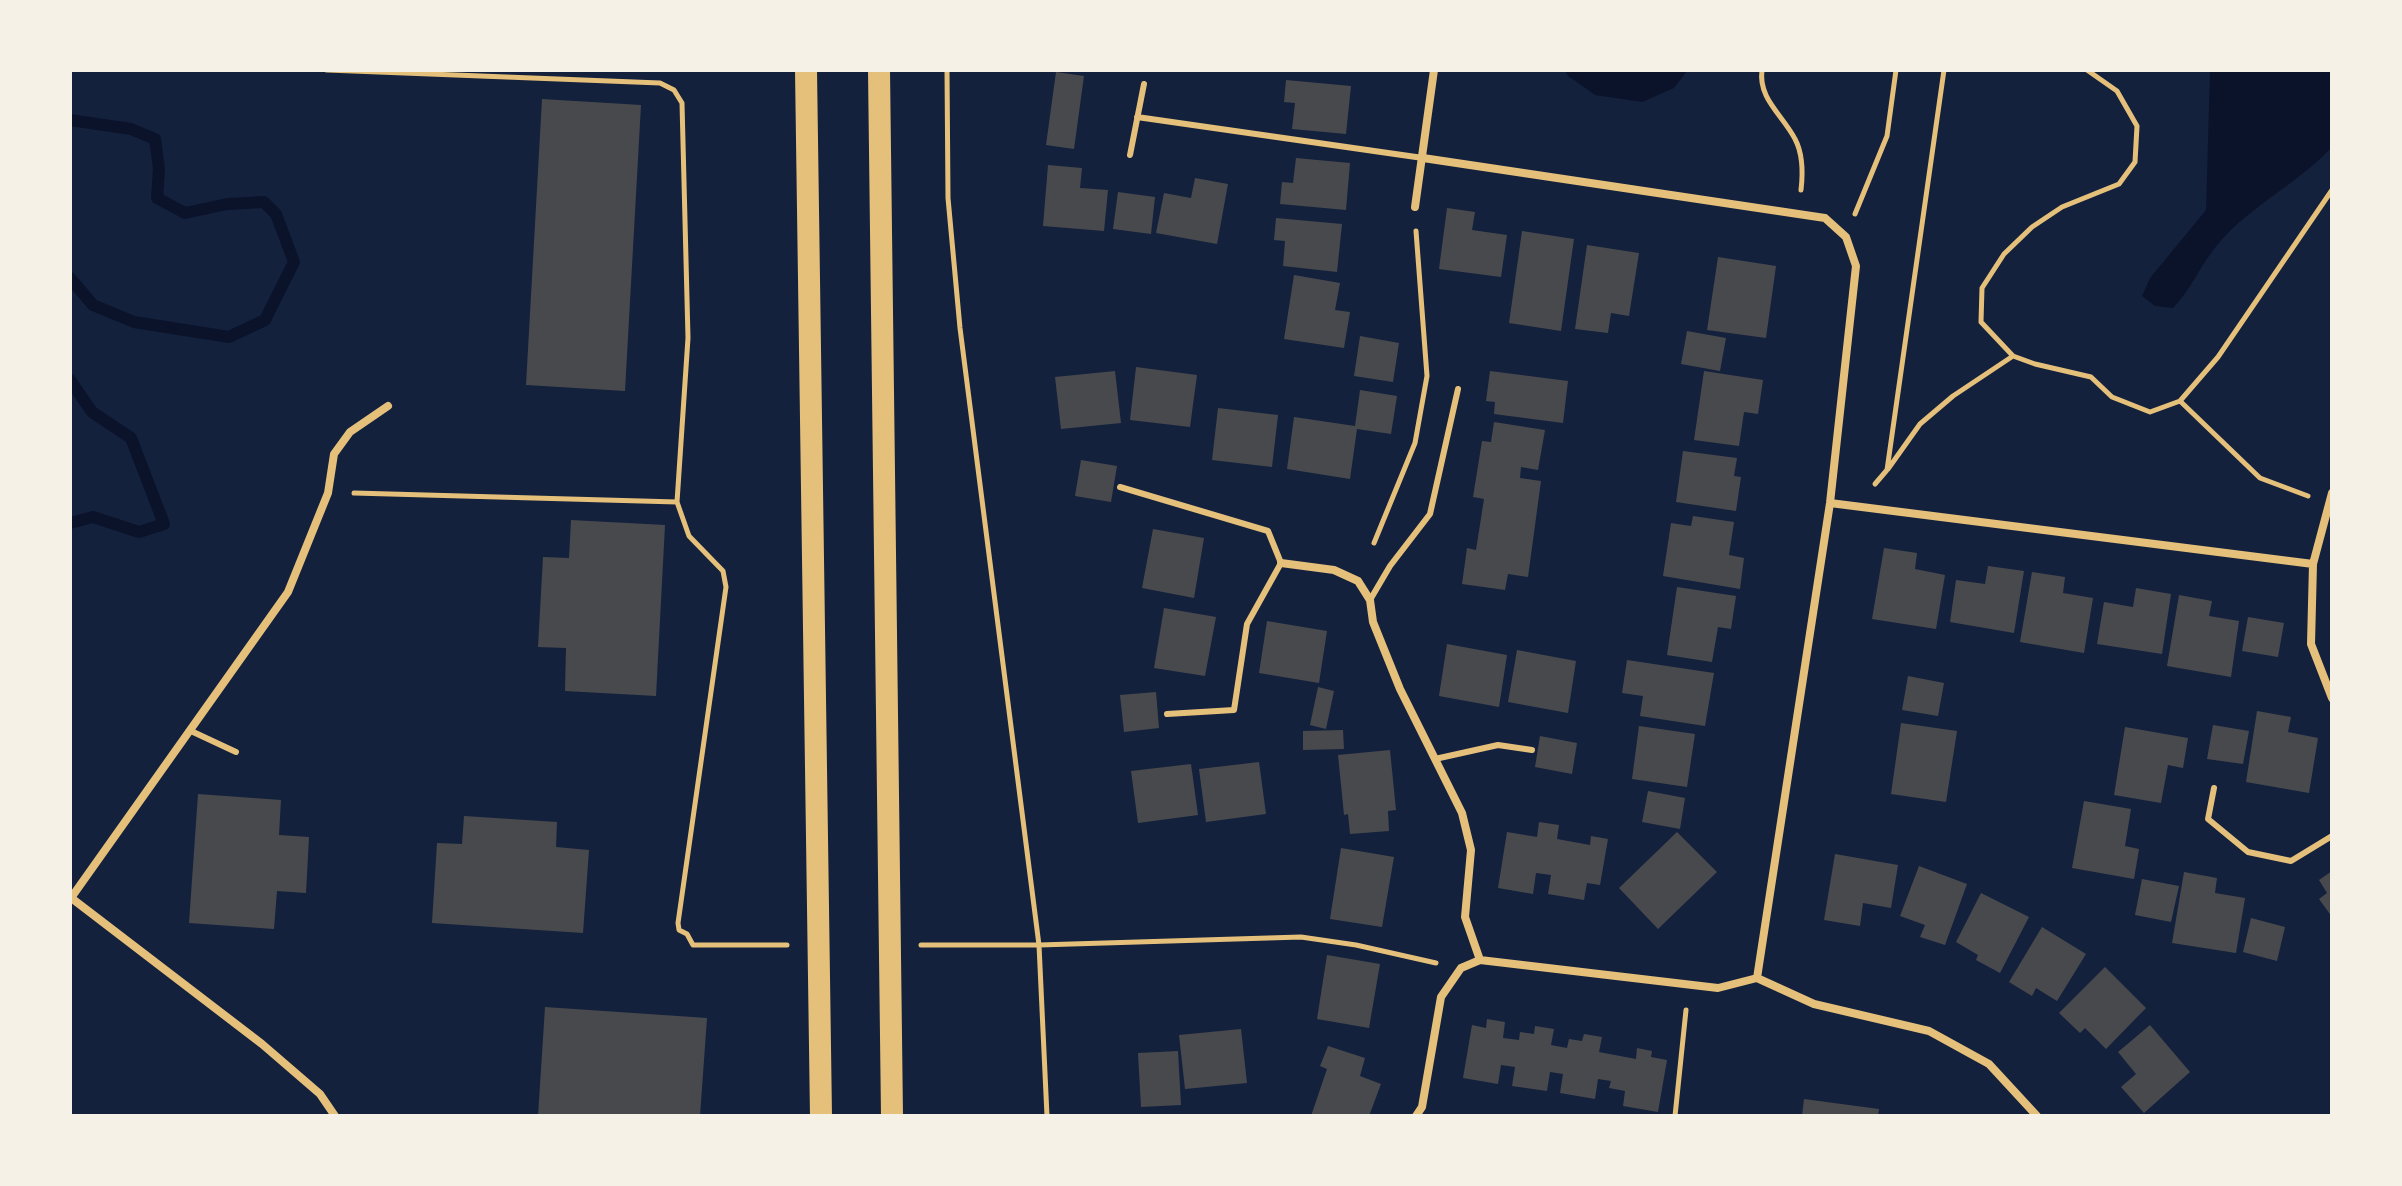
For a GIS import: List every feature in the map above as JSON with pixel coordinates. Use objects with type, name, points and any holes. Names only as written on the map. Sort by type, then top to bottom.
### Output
[{"type":"highway","points":[[806,70],[821,1116]]},
{"type":"highway","points":[[879,70],[892,1116]]},
{"type":"street","points":[[1415,207],[1434,70]]},
{"type":"street","points":[[1423,158],[1825,218],[1846,237],[1856,266],[1830,503],[1757,978]]},
{"type":"street","points":[[335,1116],[320,1094],[262,1044],[70,898],[288,592],[328,493],[334,454],[350,432],[388,406]]},
{"type":"street","points":[[2332,493],[2313,564],[2311,644],[2332,698]]},
{"type":"street","points":[[1830,503],[2313,564]]},
{"type":"street","points":[[1281,563],[1334,570],[1358,581],[1370,600],[1373,622],[1400,689],[1462,813],[1471,850],[1465,917],[1480,960]]},
{"type":"street","points":[[1416,1116],[1422,1107],[1441,997],[1461,968],[1480,960],[1718,988],[1757,978],[1814,1004],[1929,1031],[1989,1064],[2037,1116]]},
{"type":"lane","points":[[1130,155],[1144,84]]},
{"type":"lane","points":[[1137,117],[1423,158]]},
{"type":"lane","points":[[1370,600],[1390,566],[1430,514],[1458,389]]},
{"type":"lane","points":[[1120,487],[1268,531],[1281,563],[1247,624],[1234,710],[1167,714]]},
{"type":"lane","points":[[191,731],[236,752]]},
{"type":"lane","points":[[1435,759],[1498,745],[1532,750]]},
{"type":"lane","points":[[2214,788],[2208,819],[2248,852],[2291,861],[2332,836]]},
{"type":"path","points":[[327,70],[660,83],[674,90],[682,103],[688,338],[677,502],[689,536],[723,571],[726,587],[678,923],[679,930],[687,934],[693,945]]},
{"type":"path","points":[[947,70],[948,198],[960,328],[1039,945],[1047,1116]]},
{"type":"path","points":[[1762,70],[1761,80],[1769,103],[1796,140],[1803,170],[1800,214]]},
{"type":"path","points":[[1846,237],[1887,136],[1896,70]]},
{"type":"path","points":[[1887,470],[1944,70]]},
{"type":"path","points":[[2087,70],[2117,91],[2137,126],[2135,162],[2119,184],[2062,207],[2032,227],[2004,254],[1982,288],[1981,322],[2013,356],[2091,377],[2112,397],[2150,412],[2180,401],[2218,357],[2332,190]]},
{"type":"path","points":[[1358,581],[1415,443],[1427,376],[1415,207]]},
{"type":"path","points":[[1855,506],[1887,470],[1920,424],[1953,396],[2013,356]]},
{"type":"path","points":[[2180,401],[2260,478],[2328,503]]},
{"type":"path","points":[[328,493],[677,502]]},
{"type":"path","points":[[1010,945],[1301,937],[1356,945],[1461,968]]},
{"type":"path","points":[[1675,1116],[1689,985]]},
{"type":"water","points":[[1565,70],[1688,70],[1674,88],[1642,102],[1595,95],[1568,76]]},
{"type":"water","points":[[2210,70],[2332,70],[2332,147],[2232,229],[2173,308],[2155,306],[2142,296],[2150,278],[2206,210]]},
{"type":"building","points":[[1056,72],[1084,76],[1074,149],[1046,145]]},
{"type":"building","points":[[1286,80],[1351,86],[1346,134],[1292,129],[1295,103],[1284,102]]},
{"type":"building","points":[[542,99],[641,105],[625,391],[526,385]]},
{"type":"building","points":[[1296,158],[1350,163],[1346,210],[1280,204],[1282,182],[1293,183]]},
{"type":"building","points":[[1048,165],[1082,168],[1080,188],[1108,190],[1104,231],[1043,226]]},
{"type":"building","points":[[1195,178],[1228,184],[1217,244],[1156,233],[1164,193],[1191,198]]},
{"type":"building","points":[[1118,192],[1155,197],[1151,234],[1113,229]]},
{"type":"building","points":[[1447,208],[1475,212],[1472,230],[1507,235],[1501,277],[1439,269]]},
{"type":"building","points":[[1276,218],[1342,224],[1337,272],[1283,266],[1285,241],[1274,240]]},
{"type":"building","points":[[1522,231],[1574,239],[1561,331],[1509,323]]},
{"type":"building","points":[[1587,245],[1639,253],[1629,316],[1611,313],[1608,333],[1575,329]]},
{"type":"building","points":[[1718,257],[1776,266],[1766,338],[1707,330]]},
{"type":"building","points":[[1294,275],[1340,283],[1335,310],[1350,312],[1344,348],[1284,339]]},
{"type":"building","points":[[1687,331],[1726,338],[1720,371],[1681,364]]},
{"type":"building","points":[[1360,336],[1399,343],[1393,382],[1354,376]]},
{"type":"building","points":[[1136,367],[1197,375],[1190,427],[1130,420]]},
{"type":"building","points":[[1115,371],[1121,423],[1061,429],[1055,377]]},
{"type":"building","points":[[1490,371],[1568,381],[1563,423],[1494,414],[1495,402],[1486,401]]},
{"type":"building","points":[[1704,371],[1763,380],[1758,414],[1744,412],[1739,446],[1694,440]]},
{"type":"building","points":[[1360,390],[1397,396],[1391,434],[1357,429],[1350,479],[1287,469],[1294,417],[1355,426]]},
{"type":"building","points":[[1218,408],[1278,415],[1272,467],[1212,460]]},
{"type":"building","points":[[1494,422],[1545,430],[1538,470],[1521,467],[1520,478],[1541,481],[1528,577],[1508,574],[1505,590],[1462,584],[1467,548],[1476,550],[1484,499],[1473,497],[1482,441],[1491,442]]},
{"type":"building","points":[[1683,451],[1737,458],[1734,476],[1741,477],[1736,511],[1676,502]]},
{"type":"building","points":[[1081,460],[1117,466],[1111,502],[1075,496]]},
{"type":"building","points":[[1693,516],[1734,522],[1729,555],[1744,558],[1740,589],[1663,576],[1671,523],[1691,526]]},
{"type":"building","points":[[571,520],[665,525],[656,696],[565,691],[566,648],[538,647],[543,557],[569,558]]},
{"type":"building","points":[[1153,529],[1204,538],[1194,598],[1142,588]]},
{"type":"building","points":[[1884,548],[1917,553],[1915,569],[1945,575],[1936,629],[1872,619]]},
{"type":"building","points":[[1988,566],[2024,571],[2014,633],[1950,622],[1956,580],[1985,584]]},
{"type":"building","points":[[2032,572],[2065,577],[2063,593],[2093,598],[2084,653],[2020,642]]},
{"type":"building","points":[[1677,587],[1736,596],[1731,629],[1718,627],[1712,662],[1667,655]]},
{"type":"building","points":[[2136,588],[2171,594],[2162,654],[2097,644],[2104,602],[2133,607]]},
{"type":"building","points":[[2179,595],[2212,601],[2209,616],[2239,621],[2231,677],[2167,666]]},
{"type":"building","points":[[1164,608],[1216,617],[1205,676],[1154,668]]},
{"type":"building","points":[[2248,617],[2284,623],[2278,657],[2242,651]]},
{"type":"building","points":[[1267,621],[1327,631],[1319,683],[1259,673]]},
{"type":"building","points":[[1447,644],[1507,655],[1499,707],[1439,696]]},
{"type":"building","points":[[1517,650],[1576,661],[1568,713],[1508,702]]},
{"type":"building","points":[[1627,660],[1714,673],[1705,726],[1640,716],[1643,696],[1622,693]]},
{"type":"building","points":[[1908,676],[1944,683],[1938,716],[1902,710]]},
{"type":"building","points":[[1318,687],[1334,691],[1326,729],[1310,725]]},
{"type":"building","points":[[1156,692],[1159,728],[1124,732],[1120,695]]},
{"type":"building","points":[[2257,711],[2291,717],[2288,732],[2318,738],[2309,793],[2246,782]]},
{"type":"building","points":[[1901,723],[1957,731],[1946,802],[1891,794]]},
{"type":"building","points":[[2213,725],[2249,731],[2243,764],[2207,759]]},
{"type":"building","points":[[1639,726],[1695,734],[1687,787],[1632,779]]},
{"type":"building","points":[[2125,727],[2188,738],[2183,768],[2168,765],[2161,803],[2114,795]]},
{"type":"building","points":[[1343,730],[1344,749],[1303,750],[1303,731]]},
{"type":"building","points":[[1540,736],[1577,743],[1572,774],[1535,767]]},
{"type":"building","points":[[1390,750],[1396,810],[1388,811],[1389,831],[1350,834],[1348,814],[1344,815],[1338,755]]},
{"type":"building","points":[[1259,762],[1266,814],[1206,822],[1199,769]]},
{"type":"building","points":[[1191,764],[1198,815],[1138,823],[1131,771]]},
{"type":"building","points":[[1648,791],[1685,798],[1680,829],[1642,822]]},
{"type":"building","points":[[198,794],[281,800],[279,835],[309,837],[306,893],[277,891],[274,929],[189,923]]},
{"type":"building","points":[[2084,801],[2131,809],[2125,846],[2139,849],[2134,879],[2072,868]]},
{"type":"building","points":[[464,816],[557,822],[556,847],[589,850],[583,933],[432,923],[437,843],[462,844]]},
{"type":"building","points":[[1539,822],[1559,825],[1557,839],[1590,845],[1591,836],[1608,839],[1600,885],[1587,883],[1584,900],[1548,894],[1551,875],[1536,873],[1533,894],[1498,888],[1507,832],[1537,837]]},
{"type":"building","points":[[1677,832],[1717,872],[1658,929],[1619,888]]},
{"type":"building","points":[[1341,848],[1394,857],[1382,927],[1330,919]]},
{"type":"building","points":[[1835,854],[1898,865],[1891,908],[1863,903],[1860,926],[1824,920]]},
{"type":"building","points":[[1919,866],[1967,884],[1945,945],[1920,937],[1925,925],[1900,916]]},
{"type":"building","points":[[2332,871],[2332,917],[2319,899],[2327,893],[2319,880]]},
{"type":"building","points":[[2184,872],[2217,878],[2215,893],[2245,898],[2236,953],[2172,943]]},
{"type":"building","points":[[2142,879],[2179,886],[2171,922],[2135,915]]},
{"type":"building","points":[[1981,893],[2029,917],[2000,973],[1976,960],[1978,955],[1956,942]]},
{"type":"building","points":[[2251,918],[2285,927],[2277,961],[2243,952]]},
{"type":"building","points":[[2042,927],[2086,954],[2057,1001],[2036,988],[2032,996],[2009,982]]},
{"type":"building","points":[[1327,955],[1380,964],[1369,1028],[1317,1019]]},
{"type":"building","points":[[2105,967],[2146,1008],[2106,1049],[2085,1028],[2080,1033],[2059,1013]]},
{"type":"building","points":[[545,1007],[707,1018],[700,1116],[538,1116]]},
{"type":"building","points":[[1487,1019],[1505,1022],[1503,1038],[1519,1040],[1520,1032],[1534,1034],[1535,1026],[1554,1029],[1551,1045],[1567,1048],[1569,1039],[1582,1041],[1584,1034],[1602,1037],[1599,1052],[1636,1059],[1637,1048],[1652,1051],[1651,1057],[1667,1060],[1658,1112],[1623,1106],[1625,1091],[1609,1088],[1611,1081],[1598,1079],[1595,1099],[1560,1093],[1563,1074],[1550,1072],[1547,1091],[1512,1086],[1515,1067],[1501,1065],[1498,1084],[1463,1078],[1472,1025],[1486,1028]]},
{"type":"building","points":[[2150,1025],[2190,1072],[2144,1113],[2121,1087],[2136,1074],[2118,1052]]},
{"type":"building","points":[[1241,1029],[1247,1083],[1185,1089],[1179,1035]]},
{"type":"building","points":[[1328,1046],[1365,1058],[1360,1076],[1381,1084],[1369,1116],[1311,1116],[1327,1069],[1320,1066]]},
{"type":"building","points":[[1178,1051],[1181,1105],[1141,1107],[1138,1053]]},
{"type":"building","points":[[1804,1099],[1879,1109],[1878,1116],[1802,1116]]},
{"type":"waterway","points":[[70,120],[131,129],[155,139],[159,169],[157,198],[185,213],[227,204],[264,202],[276,214],[294,262],[265,320],[229,337],[134,322],[93,305],[70,278]]},
{"type":"waterway","points":[[70,380],[92,412],[131,438],[164,524],[139,532],[93,517],[70,523]]}]
